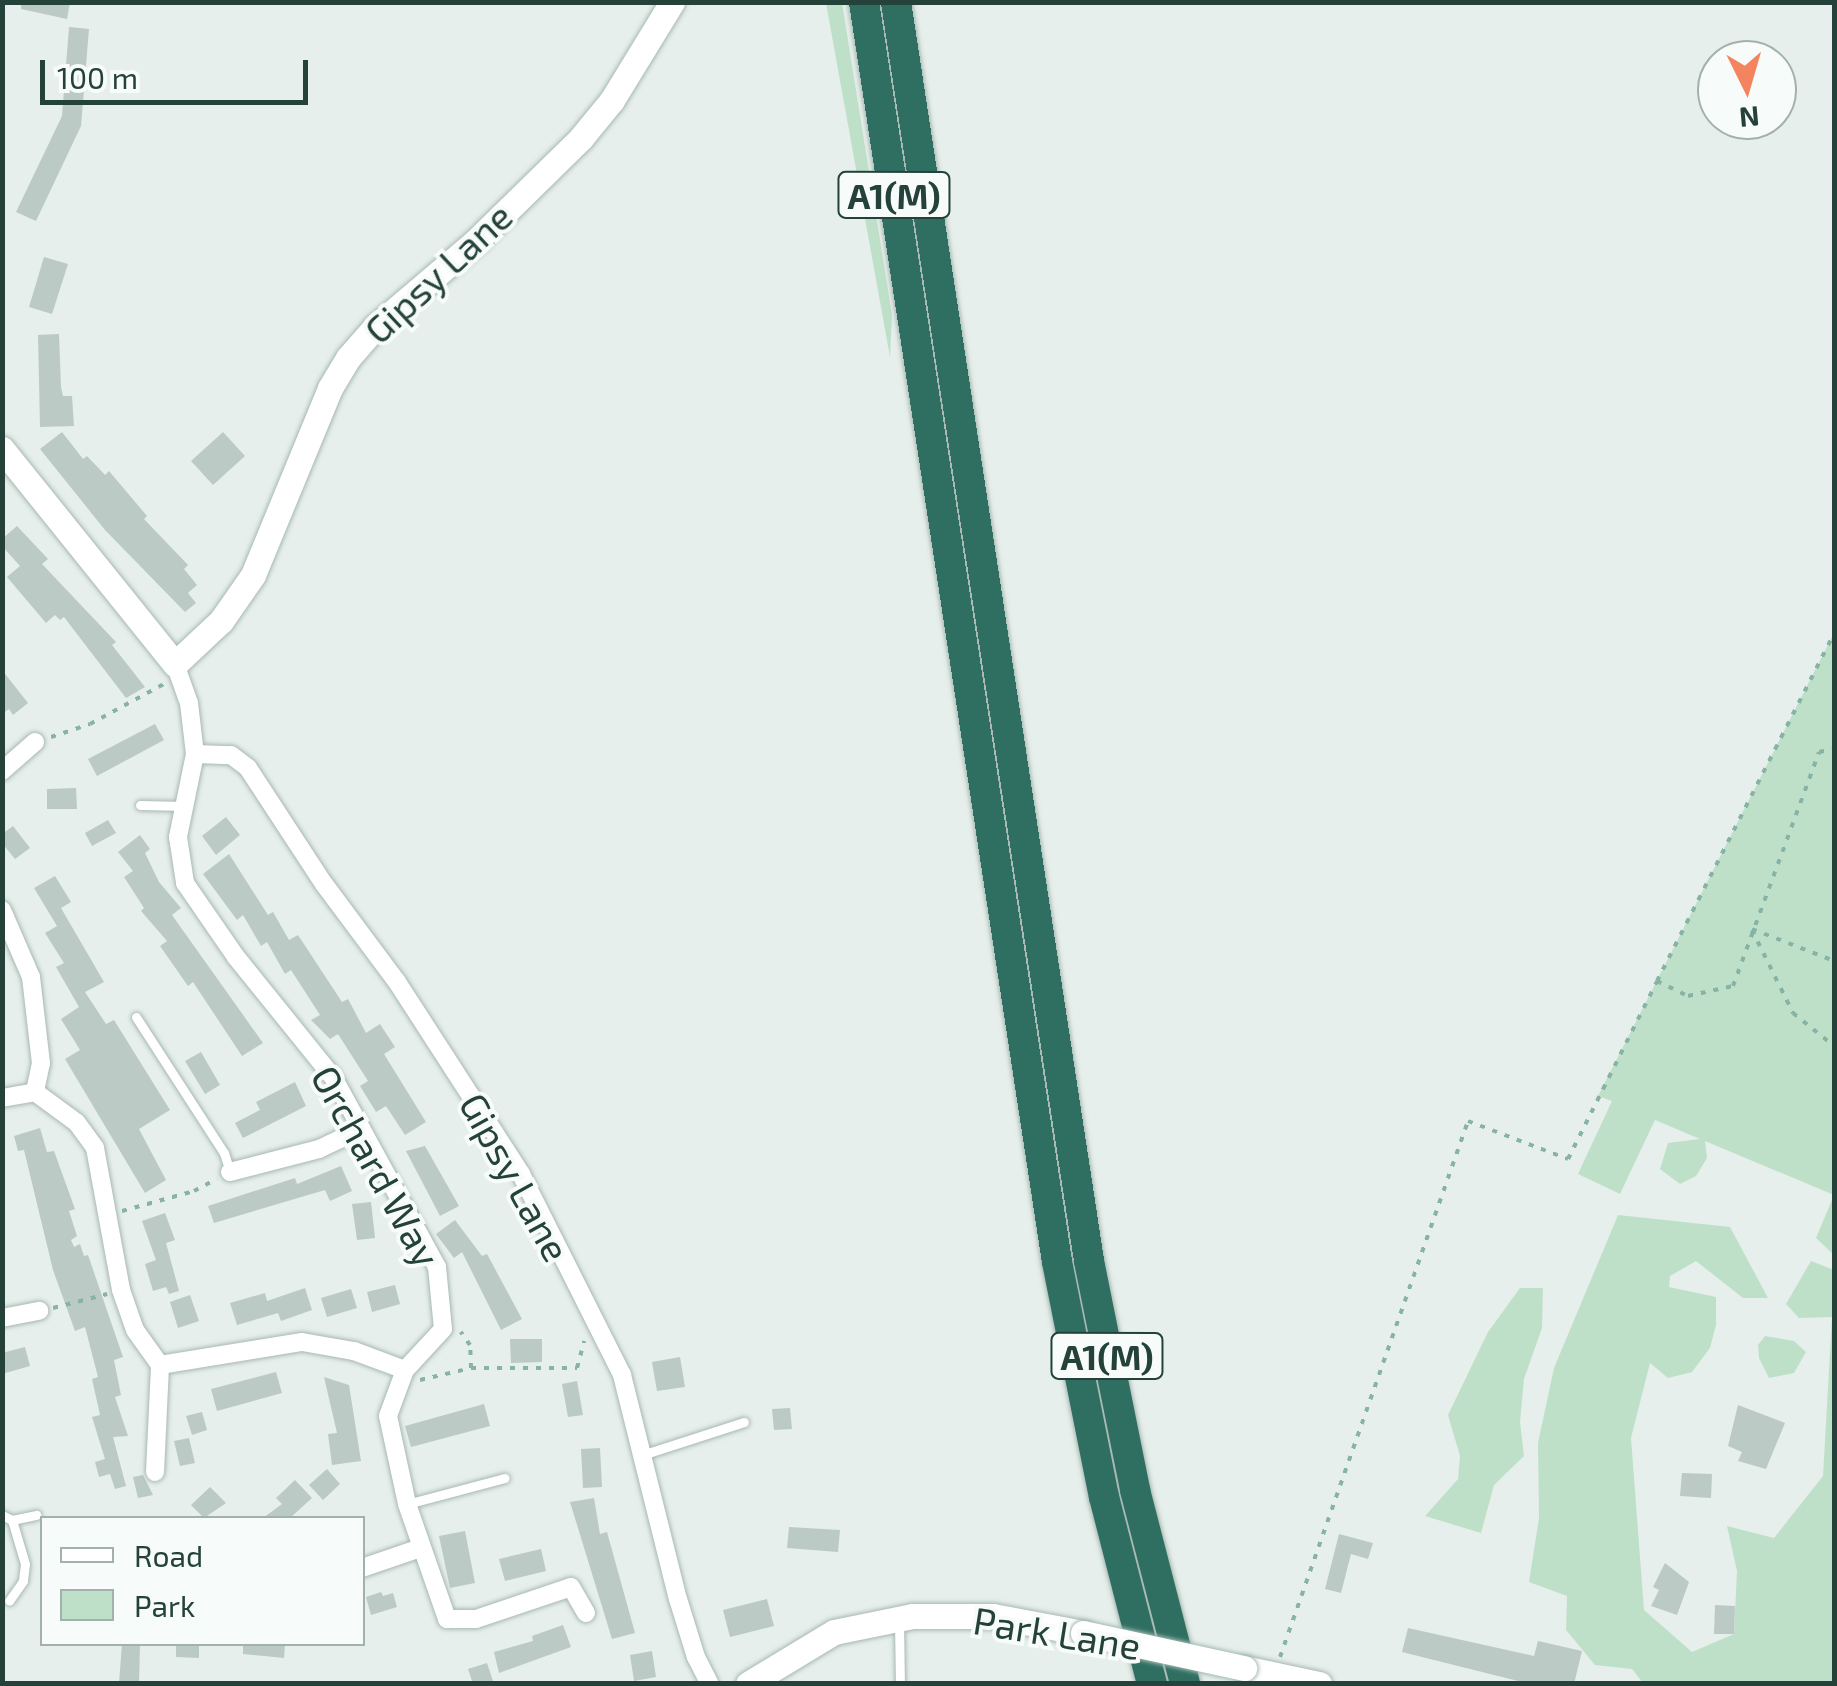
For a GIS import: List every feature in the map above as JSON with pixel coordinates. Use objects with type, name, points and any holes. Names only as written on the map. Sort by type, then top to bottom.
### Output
[{"type":"highway","name":"A1(M)","points":[[864,2],[1057,1262],[1104,1496],[1152,1684]]},
{"type":"highway","name":"A1(M)","points":[[896,2],[1089,1261],[1136,1490],[1185,1684]]},
{"type":"street","name":"Gipsy Lane","points":[[178,669],[221,621],[253,575],[330,388],[348,358],[375,327],[476,241],[581,138],[612,100],[672,2]]},
{"type":"street","points":[[2,449],[178,669]]},
{"type":"street","name":"Orchard Way","points":[[178,669],[195,754],[178,838],[185,883],[236,957],[332,1077],[437,1268],[443,1329],[403,1376],[388,1416],[407,1504],[447,1619],[476,1619],[571,1587],[586,1613]]},
{"type":"street","points":[[2,771],[35,742]]},
{"type":"street","name":"Gipsy Lane","points":[[195,754],[230,755],[259,783],[324,884],[398,982],[511,1159],[622,1375],[645,1454],[678,1599],[696,1657],[710,1684]]},
{"type":"street","points":[[2,910],[32,976],[42,1064],[35,1092]]},
{"type":"street","points":[[2,1098],[35,1092],[77,1123],[94,1148],[121,1290],[135,1330],[160,1365],[155,1472]]},
{"type":"street","points":[[230,1172],[319,1149],[361,1129]]},
{"type":"street","points":[[2,1318],[39,1311]]},
{"type":"street","points":[[160,1365],[302,1342],[354,1351],[403,1376]]},
{"type":"street","points":[[365,1567],[420,1548]]},
{"type":"street","name":"Park Lane","points":[[748,1684],[834,1632],[899,1619],[993,1616],[1319,1684]]},
{"type":"lane","points":[[140,804],[186,806]]},
{"type":"lane","points":[[136,1017],[224,1153],[230,1172]]},
{"type":"lane","points":[[645,1454],[744,1422]]},
{"type":"lane","points":[[407,1504],[505,1478]]},
{"type":"lane","points":[[9,1601],[23,1580],[26,1564],[8,1518],[36,1515]]},
{"type":"lane","points":[[899,1619],[900,1684]]},
{"type":"path","points":[[1275,1674],[1468,1120],[1568,1159],[1834,633]]},
{"type":"path","points":[[35,742],[90,724],[178,669]]},
{"type":"path","points":[[1657,981],[1688,996],[1734,986],[1819,752],[1834,748]]},
{"type":"path","points":[[1752,929],[1834,961]]},
{"type":"path","points":[[1752,929],[1793,1013],[1834,1046]]},
{"type":"path","points":[[105,1217],[194,1191],[230,1172]]},
{"type":"path","points":[[39,1311],[121,1290]]},
{"type":"path","points":[[440,1300],[470,1345],[471,1368]]},
{"type":"path","points":[[403,1376],[471,1368],[577,1368],[590,1318]]},
{"type":"green space","points":[[826,3],[842,3],[892,315],[890,357]]},
{"type":"green space","points":[[1834,633],[1834,1195],[1705,1141],[1707,1158],[1696,1176],[1680,1184],[1660,1169],[1668,1143],[1700,1139],[1655,1120],[1620,1194],[1578,1174],[1612,1101],[1598,1096]]},
{"type":"green space","points":[[1834,1195],[1834,1255],[1816,1238]]},
{"type":"green space","points":[[1618,1215],[1730,1227],[1768,1298],[1743,1298],[1696,1261],[1670,1276],[1669,1287],[1716,1297],[1716,1325],[1710,1348],[1692,1372],[1668,1378],[1650,1363],[1631,1438],[1644,1610],[1692,1652],[1734,1634],[1737,1571],[1727,1526],[1774,1538],[1823,1476],[1832,1317],[1799,1318],[1786,1304],[1811,1261],[1834,1270],[1834,1683],[1643,1683],[1632,1669],[1595,1665],[1566,1630],[1567,1596],[1529,1582],[1539,1518],[1538,1443],[1554,1368]]},
{"type":"green space","points":[[1520,1288],[1543,1288],[1542,1328],[1524,1379],[1520,1422],[1524,1456],[1494,1485],[1481,1533],[1425,1516],[1458,1479],[1460,1456],[1448,1415],[1488,1332]]},
{"type":"green space","points":[[1765,1336],[1794,1341],[1806,1352],[1794,1373],[1769,1378],[1759,1358],[1758,1345]]},
{"type":"building","points":[[21,2],[70,2],[67,19],[21,9]]},
{"type":"building","points":[[69,27],[89,29],[81,126],[36,221],[16,212],[62,116]]},
{"type":"building","points":[[44,257],[68,264],[52,314],[29,307]]},
{"type":"building","points":[[59,334],[61,387],[63,396],[72,396],[74,426],[40,427],[38,335]]},
{"type":"building","points":[[62,432],[83,459],[87,456],[105,475],[109,471],[147,516],[144,519],[188,565],[184,569],[197,585],[188,593],[196,603],[185,612],[105,530],[40,449]]},
{"type":"building","points":[[223,432],[245,456],[213,485],[191,461]]},
{"type":"building","points":[[17,526],[48,559],[42,564],[116,642],[112,645],[145,687],[126,698],[64,617],[60,620],[55,615],[46,623],[7,577],[20,566],[2,546],[2,539]]},
{"type":"building","points":[[2,670],[28,703],[13,715],[9,709],[2,714]]},
{"type":"building","points":[[155,724],[164,740],[97,776],[88,759]]},
{"type":"building","points":[[76,788],[77,809],[47,809],[47,789]]},
{"type":"building","points":[[226,817],[240,835],[216,855],[202,836]]},
{"type":"building","points":[[108,820],[116,833],[92,846],[85,833]]},
{"type":"building","points":[[13,826],[30,848],[15,859],[2,843],[2,834]]},
{"type":"building","points":[[140,835],[150,849],[145,853],[159,882],[181,908],[172,915],[263,1043],[242,1056],[193,982],[188,986],[160,946],[167,941],[141,911],[144,908],[124,877],[133,871],[118,852]]},
{"type":"building","points":[[229,854],[268,915],[273,912],[289,940],[298,935],[342,1002],[348,999],[366,1033],[380,1024],[395,1047],[384,1054],[426,1122],[405,1135],[386,1106],[376,1112],[360,1086],[368,1081],[338,1034],[330,1039],[311,1020],[320,1015],[291,970],[285,974],[267,942],[261,946],[243,915],[237,920],[203,874]]},
{"type":"building","points":[[55,876],[71,902],[61,908],[104,982],[85,992],[106,1024],[114,1020],[170,1110],[139,1129],[166,1180],[145,1193],[65,1059],[80,1050],[61,1019],[79,1007],[56,967],[64,963],[45,933],[57,926],[34,888]]},
{"type":"building","points":[[201,1052],[220,1085],[205,1094],[185,1061]]},
{"type":"building","points":[[295,1082],[306,1106],[243,1138],[235,1123],[260,1110],[256,1102]]},
{"type":"building","points":[[40,1128],[47,1152],[54,1151],[75,1209],[69,1211],[77,1236],[71,1240],[74,1247],[80,1244],[84,1256],[88,1255],[123,1357],[114,1360],[121,1395],[115,1397],[128,1436],[113,1437],[126,1486],[115,1489],[110,1474],[99,1477],[95,1462],[105,1459],[92,1417],[100,1415],[92,1379],[98,1377],[85,1327],[75,1331],[53,1270],[24,1150],[18,1151],[14,1136]]},
{"type":"building","points":[[425,1146],[459,1206],[440,1216],[406,1151]]},
{"type":"building","points":[[341,1166],[352,1191],[330,1201],[325,1190],[214,1223],[208,1206],[295,1178],[297,1184]]},
{"type":"building","points":[[371,1202],[375,1238],[357,1240],[352,1204]]},
{"type":"building","points":[[165,1213],[175,1240],[166,1243],[179,1291],[169,1294],[166,1287],[153,1291],[145,1264],[156,1260],[142,1221]]},
{"type":"building","points":[[455,1220],[482,1256],[487,1254],[522,1319],[501,1330],[462,1252],[454,1258],[436,1234]]},
{"type":"building","points":[[395,1285],[400,1304],[372,1312],[367,1292]]},
{"type":"building","points":[[305,1288],[312,1310],[281,1321],[278,1313],[237,1325],[230,1303],[265,1293],[267,1301]]},
{"type":"building","points":[[351,1289],[357,1308],[327,1317],[321,1298]]},
{"type":"building","points":[[190,1295],[199,1321],[178,1328],[170,1302]]},
{"type":"building","points":[[510,1339],[542,1339],[542,1362],[511,1363]]},
{"type":"building","points":[[25,1347],[30,1366],[2,1374],[2,1353]]},
{"type":"building","points":[[680,1357],[685,1387],[657,1391],[652,1362]]},
{"type":"building","points":[[276,1372],[282,1393],[217,1411],[211,1389]]},
{"type":"building","points":[[324,1377],[349,1385],[361,1461],[332,1465],[328,1434],[337,1433]]},
{"type":"building","points":[[577,1381],[583,1415],[568,1417],[562,1384]]},
{"type":"building","points":[[484,1404],[490,1426],[411,1447],[405,1426]]},
{"type":"building","points":[[1738,1405],[1785,1423],[1766,1469],[1738,1461],[1742,1452],[1728,1446]]},
{"type":"building","points":[[790,1408],[792,1429],[774,1430],[772,1409]]},
{"type":"building","points":[[202,1412],[207,1430],[192,1435],[186,1416]]},
{"type":"building","points":[[189,1438],[195,1463],[180,1466],[174,1441]]},
{"type":"building","points":[[600,1448],[602,1487],[583,1488],[581,1449]]},
{"type":"building","points":[[327,1469],[340,1484],[323,1500],[309,1485]]},
{"type":"building","points":[[1682,1473],[1712,1474],[1711,1498],[1680,1496]]},
{"type":"building","points":[[143,1475],[153,1495],[138,1498],[133,1477]]},
{"type":"building","points":[[295,1480],[312,1498],[292,1516],[266,1516],[282,1504],[276,1498]]},
{"type":"building","points":[[210,1487],[226,1503],[207,1516],[191,1505]]},
{"type":"building","points":[[594,1498],[600,1534],[607,1532],[635,1633],[612,1639],[570,1502]]},
{"type":"building","points":[[789,1527],[840,1530],[838,1552],[787,1548]]},
{"type":"building","points":[[465,1531],[475,1583],[450,1588],[439,1536]]},
{"type":"building","points":[[1339,1534],[1373,1543],[1368,1559],[1351,1554],[1341,1593],[1325,1589]]},
{"type":"building","points":[[541,1549],[546,1571],[505,1581],[499,1559]]},
{"type":"building","points":[[1665,1563],[1689,1582],[1677,1615],[1651,1606],[1659,1590],[1653,1587]]},
{"type":"building","points":[[381,1592],[383,1596],[393,1593],[397,1607],[371,1615],[366,1597]]},
{"type":"building","points":[[767,1599],[774,1626],[730,1637],[723,1610]]},
{"type":"building","points":[[1715,1605],[1735,1606],[1734,1634],[1714,1634]]},
{"type":"building","points":[[563,1625],[571,1647],[499,1673],[494,1652],[533,1641],[532,1636]]},
{"type":"building","points":[[1408,1628],[1534,1656],[1538,1641],[1582,1651],[1574,1684],[1530,1684],[1402,1652]]},
{"type":"building","points":[[122,1646],[140,1646],[139,1684],[119,1683]]},
{"type":"building","points":[[176,1646],[199,1646],[199,1658],[176,1657]]},
{"type":"building","points":[[243,1646],[285,1646],[284,1658],[243,1654]]},
{"type":"building","points":[[652,1651],[656,1677],[634,1681],[630,1655]]},
{"type":"building","points":[[487,1663],[494,1684],[473,1684],[468,1669]]}]
